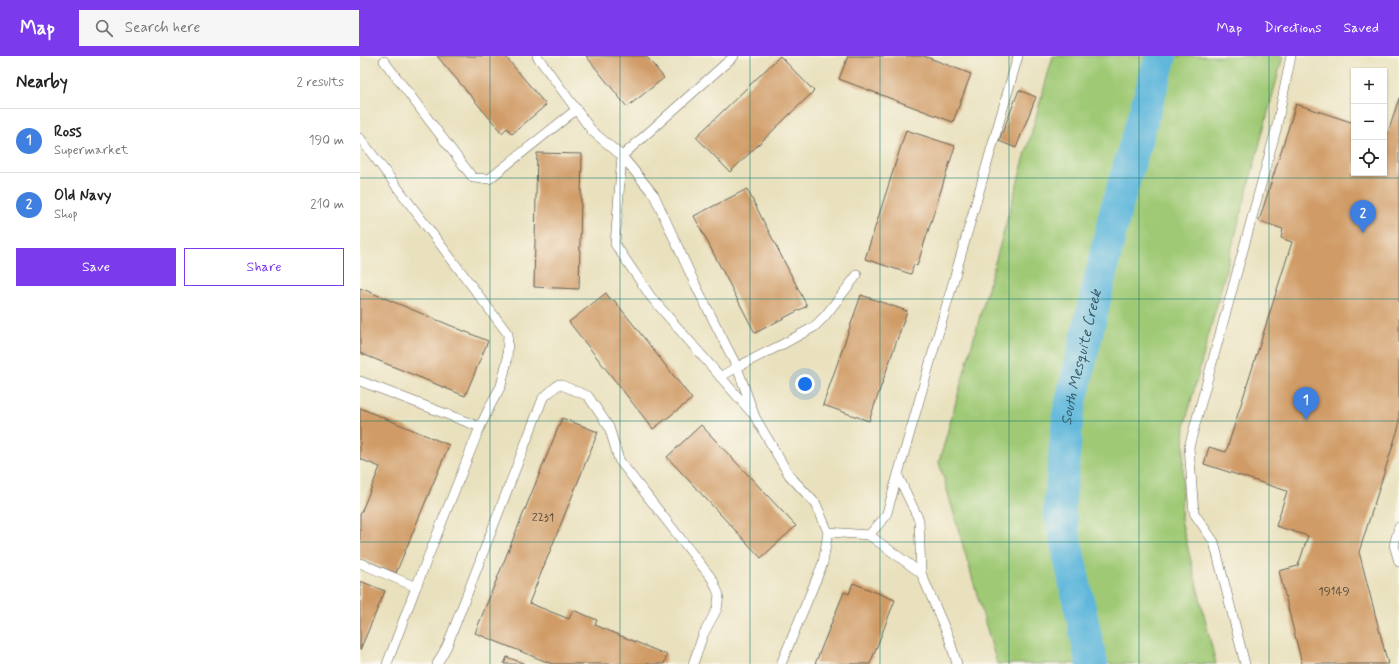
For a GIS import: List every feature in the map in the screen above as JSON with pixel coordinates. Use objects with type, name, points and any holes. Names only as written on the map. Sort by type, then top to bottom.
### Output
[{"type":"lane","points":[[537,56],[592,131],[622,156],[654,195],[695,284],[737,367],[755,417],[789,475],[816,504],[828,532],[822,564],[781,664]]},
{"type":"lane","points":[[734,56],[622,156],[615,244],[651,297],[755,417]]},
{"type":"lane","points":[[869,535],[886,516],[1018,56]]},
{"type":"lane","points":[[1245,664],[1214,542],[1194,513],[1188,447],[1276,130],[1291,56]]},
{"type":"lane","points":[[384,61],[473,178],[489,179],[577,109]]},
{"type":"lane","points":[[360,138],[508,334],[507,361],[501,386],[490,404],[480,427],[387,664]]},
{"type":"lane","points":[[720,377],[814,327],[825,316],[857,274]]},
{"type":"lane","points":[[360,381],[480,427]]},
{"type":"lane","points":[[437,664],[447,646],[543,398],[559,384],[588,396],[609,427],[619,460],[713,580],[720,595],[717,609],[703,636],[693,664]]},
{"type":"lane","points":[[898,476],[919,520],[921,573],[949,638],[957,664]]},
{"type":"lane","points":[[1399,527],[1396,545],[1399,562]]},
{"type":"lane","points":[[828,532],[869,535],[921,573]]},
{"type":"lane","points":[[360,563],[416,587]]},
{"type":"green space","points":[[1053,56],[1283,56],[1185,424],[1181,520],[1216,664],[997,664],[939,462]]},
{"type":"building","points":[[437,56],[505,56],[546,105],[512,134],[507,128],[502,133]]},
{"type":"building","points":[[586,56],[646,56],[664,78],[627,107]]},
{"type":"building","points":[[780,56],[814,91],[730,172],[696,137]]},
{"type":"building","points":[[848,56],[924,56],[971,74],[953,122],[839,79]]},
{"type":"building","points":[[1019,90],[1036,97],[1016,148],[999,141]]},
{"type":"building","points":[[1399,98],[1399,426],[1359,552],[1388,664],[1302,664],[1279,571],[1298,566],[1308,536],[1276,526],[1287,491],[1204,464],[1209,447],[1226,452],[1292,242],[1281,238],[1283,229],[1259,221],[1296,104],[1351,122],[1351,176],[1387,176],[1388,133]]},
{"type":"building","points":[[906,130],[955,146],[917,266],[914,264],[911,274],[865,259]]},
{"type":"building","points":[[537,153],[582,154],[579,289],[534,287]]},
{"type":"building","points":[[747,189],[807,306],[755,333],[694,216]]},
{"type":"building","points":[[360,288],[488,341],[465,396],[360,353]]},
{"type":"building","points":[[606,293],[612,302],[614,300],[692,399],[653,429],[569,322]]},
{"type":"building","points":[[861,295],[907,311],[869,421],[823,405]]},
{"type":"building","points":[[360,408],[449,445],[396,573],[360,558],[360,515],[380,467],[360,459]]},
{"type":"building","points":[[562,418],[598,432],[529,603],[569,619],[573,610],[597,620],[595,625],[667,655],[664,664],[552,664],[475,633]]},
{"type":"building","points":[[701,425],[796,526],[761,558],[667,457]]},
{"type":"building","points":[[360,581],[385,591],[360,650]]},
{"type":"building","points":[[853,583],[895,600],[870,664],[815,664],[844,592],[849,594]]},
{"type":"building","points":[[507,657],[525,664],[504,664]]},
{"type":"waterway","name":"South Mesquite Creek","points":[[1092,664],[1059,510],[1068,415],[1116,209],[1161,56]]},
{"type":"place","name":"Old Navy","points":[[1363,233]]},
{"type":"place","name":"Ross","points":[[1306,420]]}]
